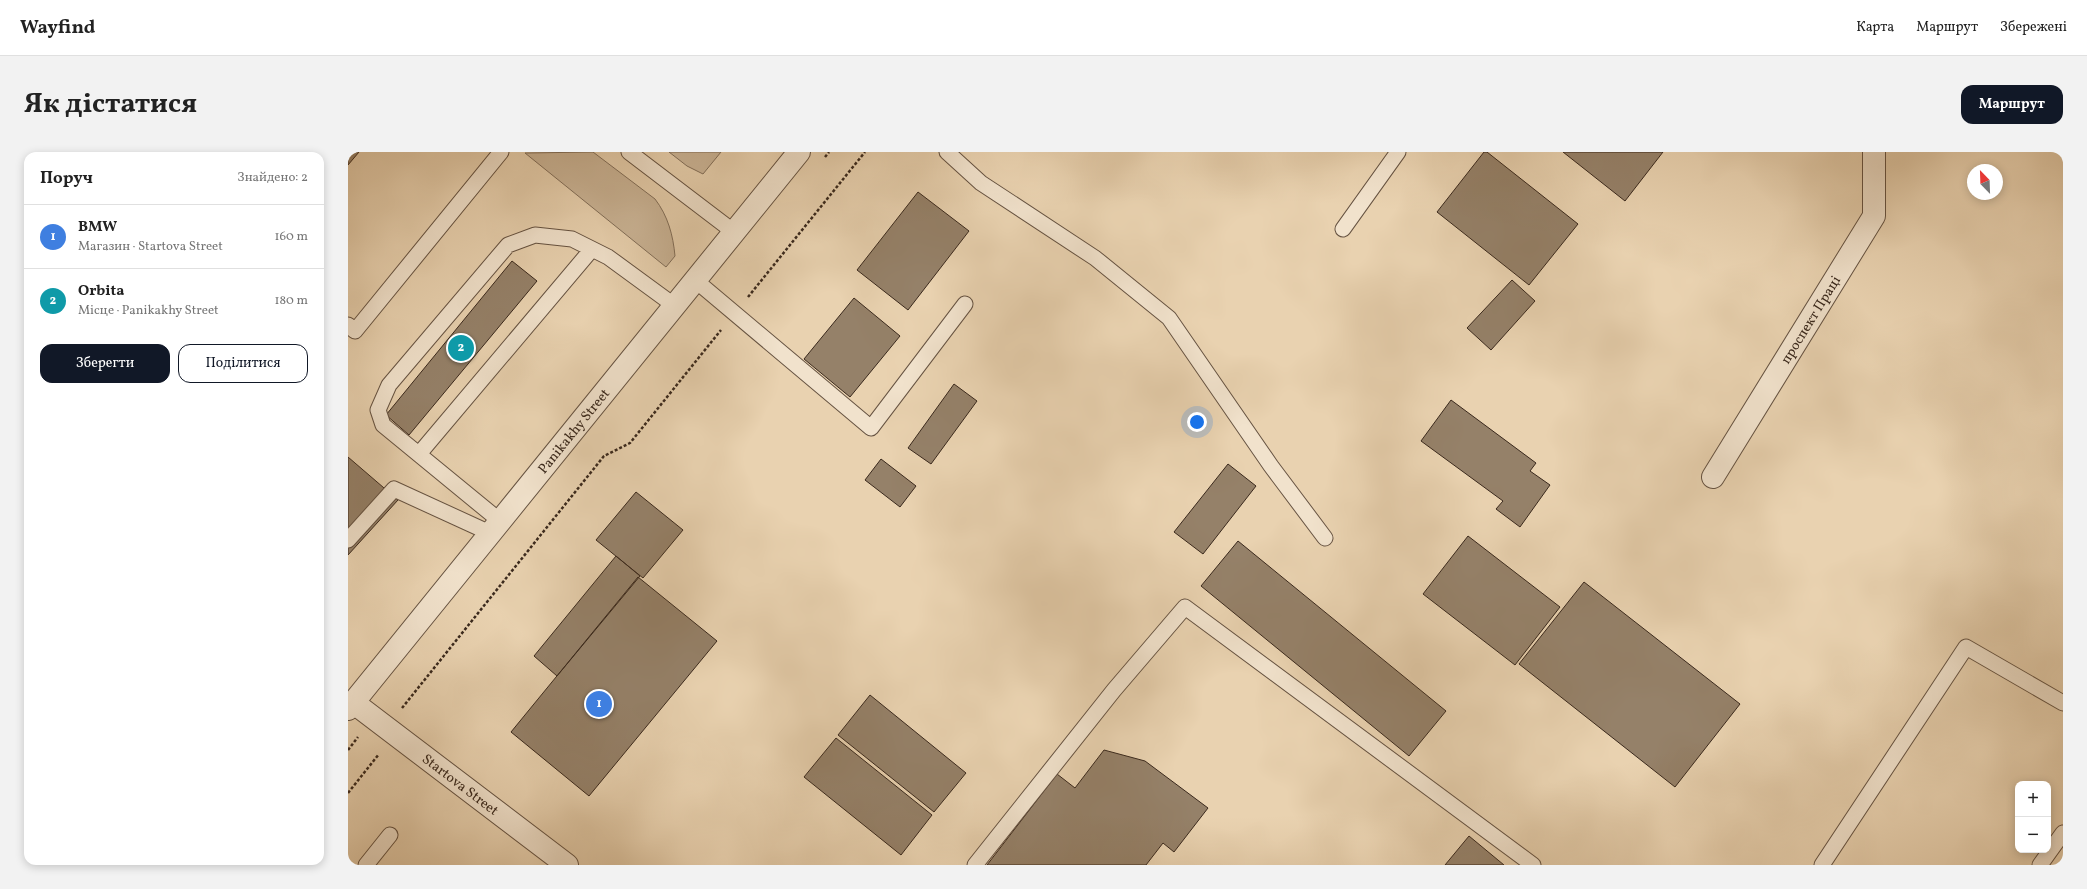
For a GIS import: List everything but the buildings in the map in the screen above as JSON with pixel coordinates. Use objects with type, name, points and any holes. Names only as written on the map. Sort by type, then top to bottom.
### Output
[{"type":"street","name":"Panikakhy Street","points":[[350,703],[495,527],[799,152]]},
{"type":"street","name":"проспект Праці","points":[[1713,477],[1874,216],[1874,152]]},
{"type":"street","name":"Startova Street","points":[[350,703],[396,734],[567,865]]},
{"type":"lane","points":[[348,325],[355,331],[501,152]]},
{"type":"lane","points":[[629,152],[734,232]]},
{"type":"lane","points":[[948,152],[981,183],[1095,258],[1168,318],[1271,466],[1325,538]]},
{"type":"lane","points":[[1343,229],[1398,152]]},
{"type":"lane","points":[[495,527],[419,454],[383,426],[378,410],[389,385],[508,245],[535,235],[572,239],[608,257],[674,306]]},
{"type":"lane","points":[[419,454],[592,249]]},
{"type":"lane","points":[[695,280],[871,428],[965,304]]},
{"type":"lane","points":[[348,540],[394,489],[495,527]]},
{"type":"lane","points":[[975,865],[1114,690],[1185,607],[1533,865]]},
{"type":"lane","points":[[1822,865],[1966,647],[2063,703]]},
{"type":"lane","points":[[2040,865],[2063,833]]},
{"type":"lane","points":[[366,865],[390,835]]},
{"type":"path","points":[[348,793],[396,734],[402,707],[604,456],[630,443],[865,152]]},
{"type":"shaded area","points":[[593,152],[655,199],[660,205],[667,219],[673,241],[675,256],[666,267],[525,153]]},
{"type":"shaded area","points":[[669,152],[721,152],[703,174],[687,166]]},
{"type":"place","name":"Orbita","points":[[461,348]]},
{"type":"place","name":"BMW","points":[[599,704]]}]
